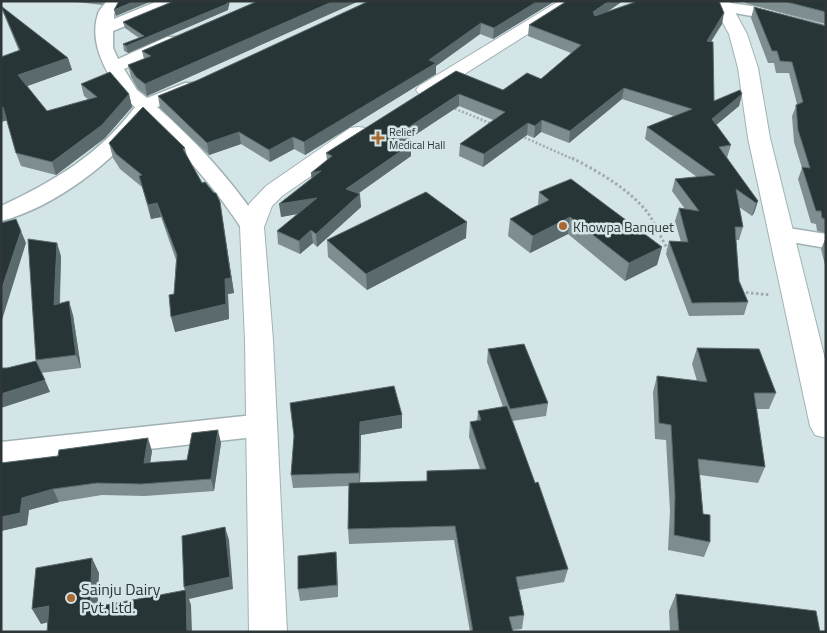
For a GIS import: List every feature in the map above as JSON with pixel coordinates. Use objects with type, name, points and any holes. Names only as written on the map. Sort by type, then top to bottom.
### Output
[{"type":"main road","points":[[411,100],[572,1]]},
{"type":"main road","points":[[722,4],[738,34],[748,68],[759,138],[826,426]]},
{"type":"main road","points":[[268,632],[262,425],[252,227],[261,204],[274,190],[311,163],[378,121]]},
{"type":"street","points":[[115,1],[106,14],[104,48],[114,67],[130,93],[146,105],[186,142],[234,200],[252,227]]},
{"type":"street","points":[[106,28],[173,1]]},
{"type":"street","points":[[722,4],[826,31]]},
{"type":"street","points":[[114,67],[186,36]]},
{"type":"street","points":[[1,214],[49,192],[97,160],[128,130],[146,105],[210,78]]},
{"type":"street","points":[[782,234],[826,241]]},
{"type":"street","points":[[1,454],[262,425]]},
{"type":"path","points":[[411,100],[498,126]]},
{"type":"path","points":[[515,133],[584,163],[628,194],[647,213],[673,258]]},
{"type":"path","points":[[732,292],[795,297]]},
{"type":"building","points":[[119,1],[135,1],[114,10]]},
{"type":"building","points":[[174,1],[227,1],[227,4],[126,46],[123,44],[144,36],[123,22]]},
{"type":"building","points":[[258,1],[334,1],[145,84],[136,77],[128,65],[151,56],[142,51]]},
{"type":"building","points":[[369,1],[538,1],[494,28],[481,23],[429,60],[436,63],[304,142],[293,137],[269,150],[239,132],[207,143],[158,96],[198,80]]},
{"type":"building","points":[[567,1],[609,1],[593,12],[595,16],[638,1],[719,1],[724,13],[707,41],[713,42],[714,101],[740,90],[742,94],[712,119],[731,145],[719,147],[758,201],[756,203],[736,189],[743,227],[735,227],[739,281],[748,302],[692,303],[669,241],[688,242],[679,208],[699,211],[675,179],[715,175],[647,127],[692,109],[624,88],[570,131],[542,120],[535,126],[528,123],[484,154],[460,144],[505,112],[459,94],[394,137],[411,144],[346,189],[360,194],[316,234],[311,230],[299,241],[277,231],[317,198],[279,204],[321,171],[311,173],[332,156],[326,153],[456,71],[503,90],[527,73],[541,79],[581,45],[529,25]]},
{"type":"building","points":[[783,1],[826,1],[826,12]]},
{"type":"building","points":[[1,6],[68,58],[18,75],[47,111],[97,97],[81,84],[110,72],[129,94],[102,125],[52,162],[16,153],[3,107],[1,108],[1,57],[20,50]]},
{"type":"building","points":[[754,7],[826,26],[826,219],[822,218],[821,211],[816,211],[802,167],[810,168],[798,130],[796,105],[803,102],[792,62],[780,61],[777,51],[772,51]]},
{"type":"building","points":[[143,107],[185,148],[183,149],[202,183],[205,182],[216,193],[220,202],[231,278],[225,279],[226,304],[171,317],[169,295],[174,294],[177,255],[157,203],[148,205],[139,176],[142,175],[116,154],[109,143]]},
{"type":"building","points":[[571,179],[662,247],[629,263],[570,217],[533,236],[510,219],[549,200],[539,192]]},
{"type":"building","points":[[426,192],[467,222],[366,274],[327,240]]},
{"type":"building","points":[[16,219],[21,231],[1,291],[1,223]]},
{"type":"building","points":[[28,239],[57,243],[54,305],[69,301],[76,355],[36,360]]},
{"type":"building","points":[[524,344],[548,403],[510,409],[488,349]]},
{"type":"building","points":[[697,348],[759,349],[776,393],[754,393],[765,467],[698,459],[703,514],[710,515],[710,542],[674,535],[675,496],[671,425],[659,423],[657,376],[707,382]]},
{"type":"building","points":[[36,361],[45,380],[1,394],[1,368]]},
{"type":"building","points":[[394,386],[402,415],[360,422],[359,473],[291,475],[294,436],[290,403]]},
{"type":"building","points":[[507,406],[535,483],[538,482],[568,569],[516,577],[524,615],[509,617],[513,632],[473,632],[455,526],[348,529],[349,483],[427,481],[427,471],[486,469],[470,422],[481,420],[478,411]]},
{"type":"building","points":[[218,430],[211,479],[141,484],[97,483],[53,489],[22,498],[20,513],[1,517],[1,463],[58,456],[59,450],[148,438],[144,463],[187,460],[192,433]]},
{"type":"building","points":[[225,527],[230,577],[184,587],[182,536]]},
{"type":"building","points":[[336,552],[337,585],[298,589],[298,556]]},
{"type":"building","points":[[92,558],[90,608],[186,590],[187,632],[47,632],[49,606],[32,609],[36,568]]},
{"type":"building","points":[[676,594],[816,611],[820,632],[679,632]]},
{"type":"place","name":"Relief Medical Hall","points":[[378,138]]},
{"type":"place","name":"Khowpa Banquet","points":[[563,226]]},
{"type":"place","name":"Sainju Dairy Pvt. Ltd.","points":[[71,598]]}]
